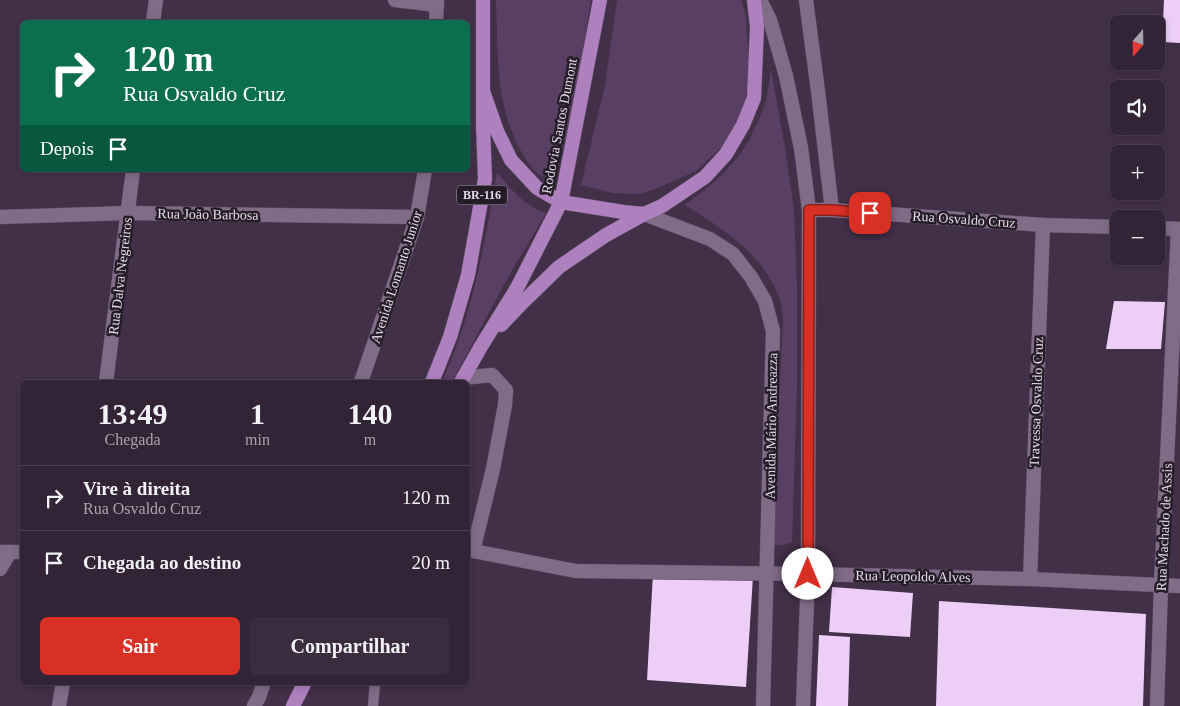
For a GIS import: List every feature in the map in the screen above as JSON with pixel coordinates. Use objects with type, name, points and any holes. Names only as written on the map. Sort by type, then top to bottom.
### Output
[{"type":"highway","name":"BR-116","points":[[433,380],[450,337],[468,275],[485,179],[483,0]]},
{"type":"highway","name":"Rodovia Santos Dumont","points":[[462,380],[517,288],[562,202],[600,0]]},
{"type":"highway","points":[[480,348],[559,267],[606,235],[662,206],[704,177],[726,154],[743,125],[754,98],[757,27],[754,0]]},
{"type":"highway","points":[[483,91],[497,131],[511,160],[537,188],[562,202],[644,214]]},
{"type":"highway","points":[[293,706],[304,685]]},
{"type":"street","points":[[153,20],[156,0]]},
{"type":"street","points":[[395,0],[437,2],[436,20]]},
{"type":"street","points":[[760,0],[770,20],[786,76],[801,148],[809,210],[808,574],[803,706]]},
{"type":"street","points":[[806,0],[832,210]]},
{"type":"street","name":"Rua Dalva Negreiros","points":[[106,380],[134,172]]},
{"type":"street","name":"Avenida Lomanto Junior","points":[[362,380],[417,218],[425,172]]},
{"type":"street","name":"Rua Osvaldo Cruz","points":[[809,210],[1043,225],[1110,227]]},
{"type":"street","name":"Rua João Barbosa","points":[[0,217],[128,213],[417,218]]},
{"type":"street","name":"Avenida Mário Andreazza","points":[[644,214],[710,239],[733,254],[752,277],[765,301],[773,331],[763,706]]},
{"type":"street","name":"Travessa Osvaldo Cruz","points":[[1030,579],[1043,225]]},
{"type":"street","points":[[1165,228],[1179,229]]},
{"type":"street","name":"Rua Machado de Assis","points":[[1157,706],[1161,585],[1179,229]]},
{"type":"street","points":[[462,380],[492,375],[506,390],[493,469],[470,551]]},
{"type":"street","name":"Rua Leopoldo Alves","points":[[470,551],[576,571],[1030,579],[1180,586]]},
{"type":"street","points":[[0,569],[11,552]]},
{"type":"street","points":[[59,706],[62,685]]},
{"type":"street","points":[[254,706],[263,685]]},
{"type":"lane","points":[[373,706],[375,685]]},
{"type":"shaded area","points":[[496,0],[591,0],[577,88],[555,179],[540,175],[529,164],[521,151],[506,116],[498,58]]},
{"type":"shaded area","points":[[617,0],[741,0],[746,17],[749,68],[746,100],[725,144],[696,171],[640,194],[613,193],[581,185],[605,85]]},
{"type":"shaded area","points":[[771,70],[794,210],[797,288],[797,386],[792,542],[783,545],[771,545],[783,320],[780,298],[766,273],[747,250],[723,230],[685,205],[724,172],[746,145],[765,104]]},
{"type":"shaded area","points":[[497,172],[524,201],[546,213],[502,288],[453,380],[443,380],[462,331],[488,226]]},
{"type":"building","points":[[1164,0],[1180,0],[1180,43],[1165,42],[1165,15],[1163,15]]},
{"type":"building","points":[[1114,301],[1165,302],[1161,349],[1106,349]]},
{"type":"building","points":[[653,573],[753,576],[746,687],[647,680]]},
{"type":"building","points":[[832,587],[913,593],[910,637],[829,632]]},
{"type":"building","points":[[939,601],[1146,614],[1143,706],[936,706]]},
{"type":"building","points":[[819,635],[850,637],[848,706],[816,706]]},
{"type":"route","points":[[808,574],[809,210],[870,213]]}]
